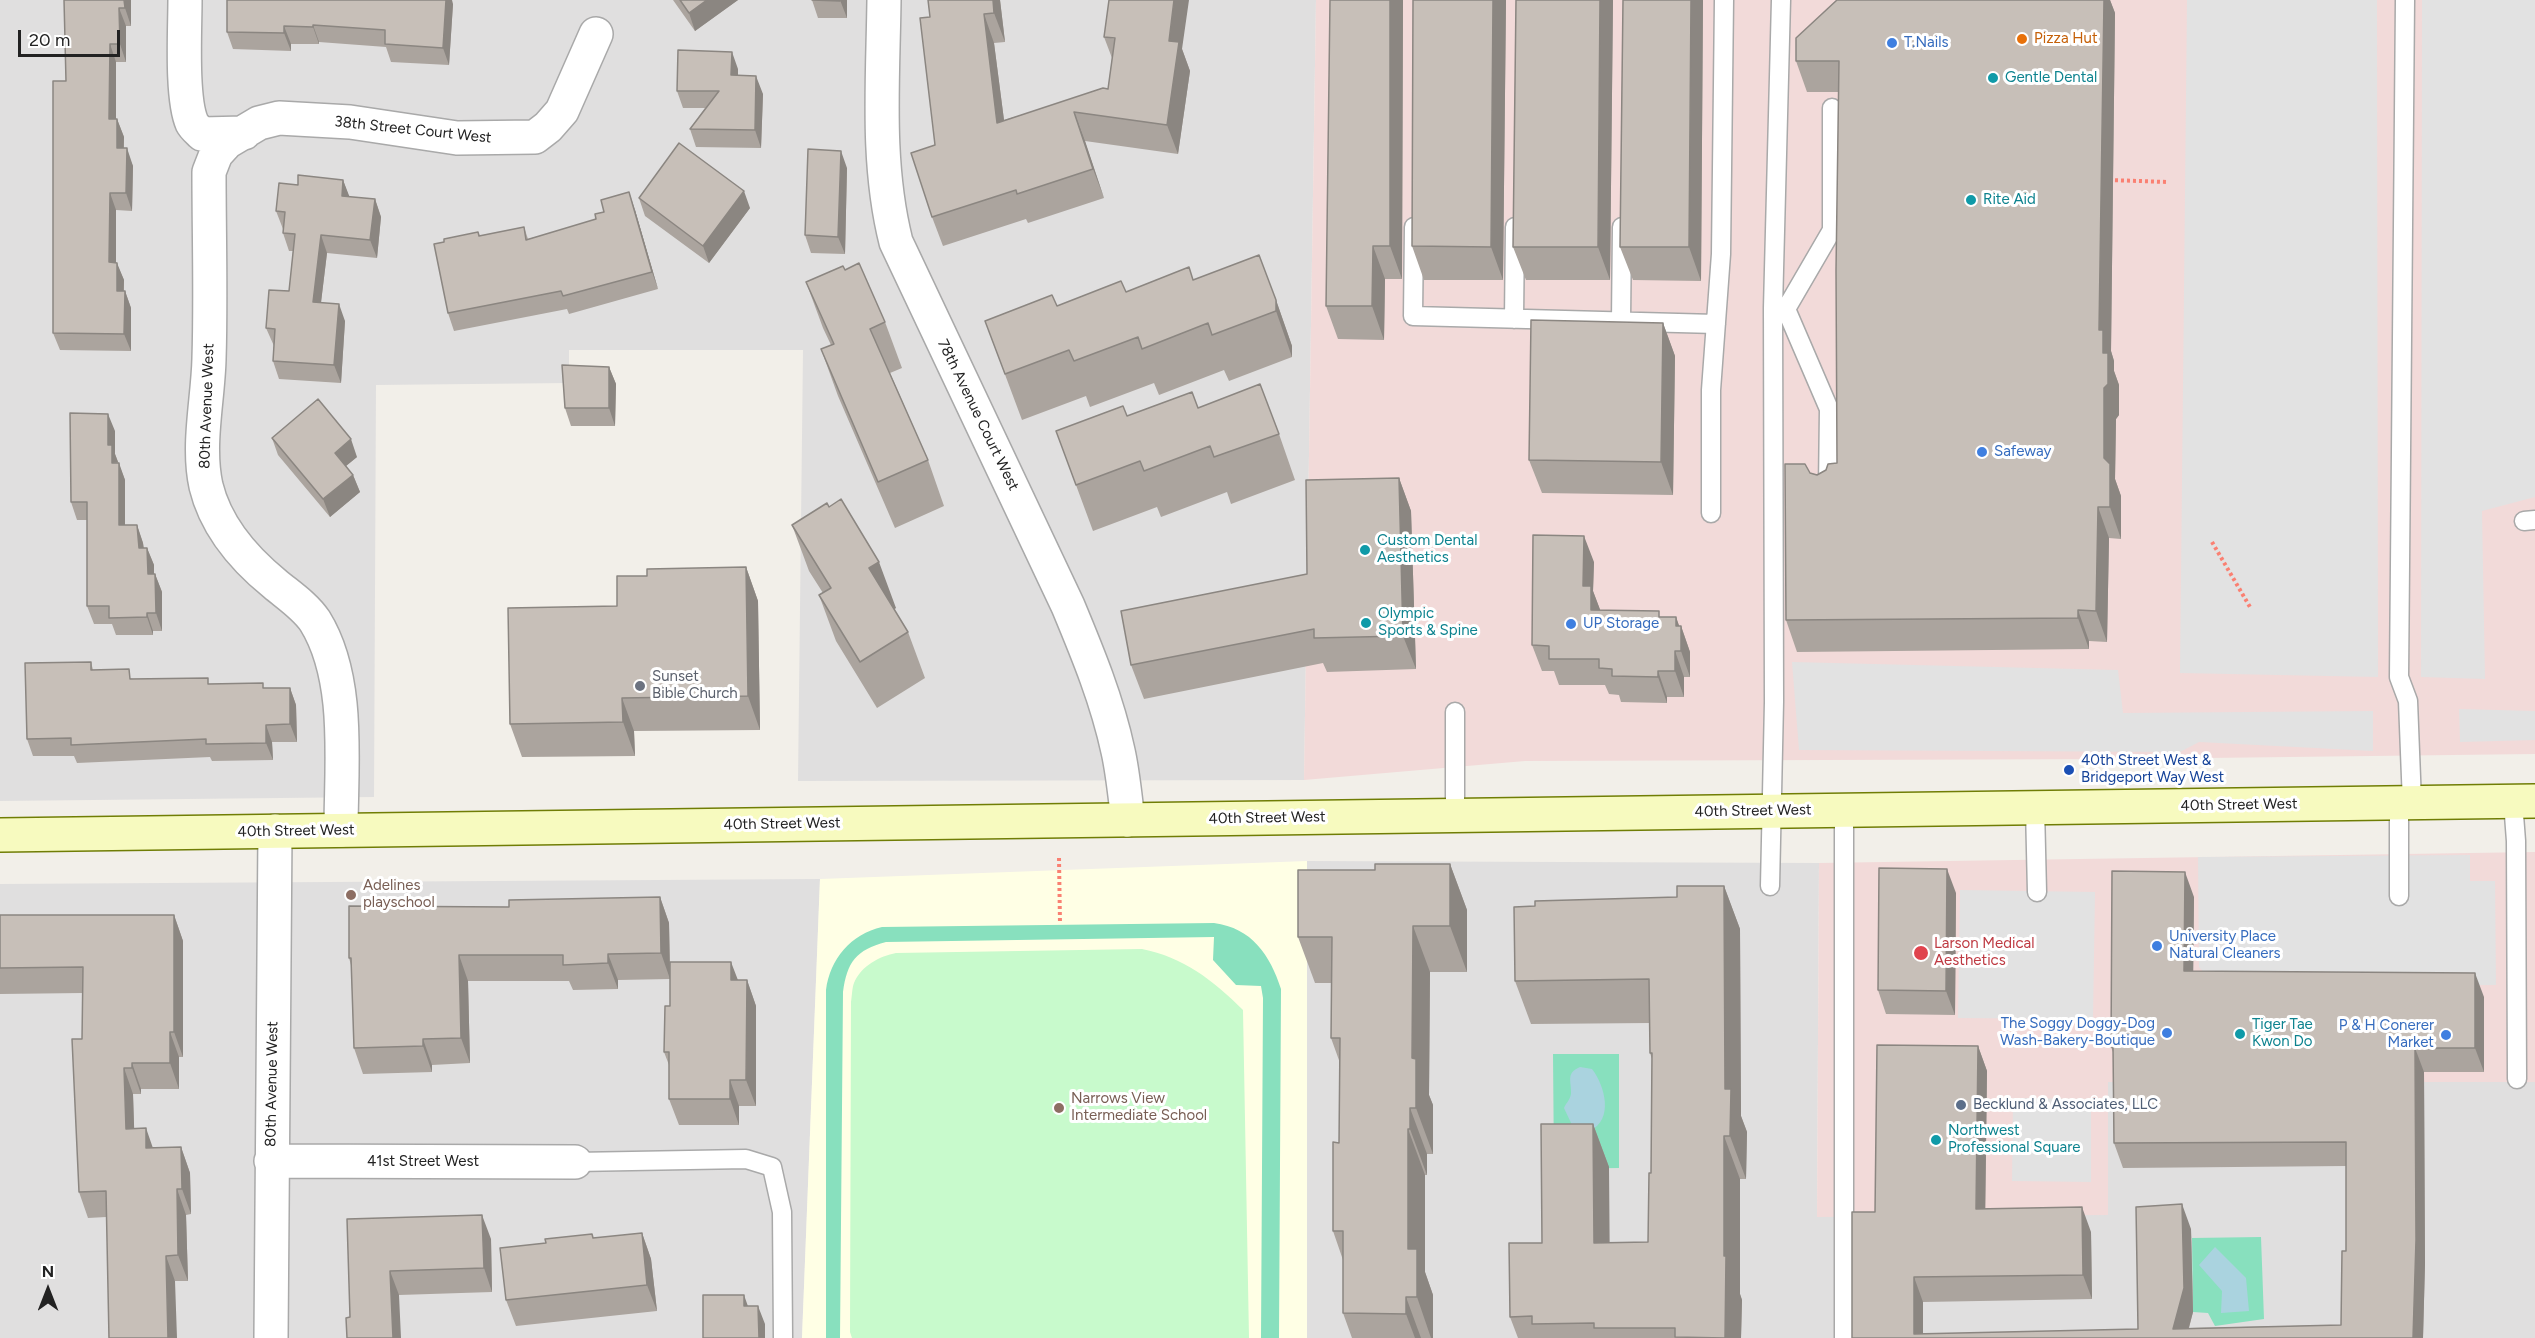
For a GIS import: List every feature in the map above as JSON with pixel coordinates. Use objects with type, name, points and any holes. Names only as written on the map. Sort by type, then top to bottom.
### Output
[{"type":"street","points":[[185,0],[188,106],[193,125],[202,134],[244,133]]},
{"type":"street","name":"78th Avenue Court West","points":[[884,0],[882,134],[886,189],[896,242],[1068,606],[1093,665],[1119,753],[1128,820]]},
{"type":"street","name":"38th Street Court West","points":[[244,133],[259,123],[279,118],[350,122],[457,138],[535,137],[548,127],[562,111],[596,34]]},
{"type":"street","name":"80th Avenue West","points":[[244,133],[227,142],[216,154],[209,172],[209,359],[203,431],[206,484],[215,512],[236,548],[313,619],[326,641],[338,687],[341,830]]},
{"type":"street","name":"40th Street West","points":[[0,835],[2524,801]]},
{"type":"street","name":"80th Avenue West","points":[[271,1338],[275,831]]},
{"type":"street","name":"41st Street West","points":[[271,1161],[574,1162]]},
{"type":"lane","points":[[1711,513],[1712,390],[1721,254],[1724,0]]},
{"type":"lane","points":[[1770,886],[1779,309],[1781,0]]},
{"type":"lane","points":[[2399,896],[2406,803],[2408,702],[2399,677],[2405,0]]},
{"type":"lane","points":[[1779,309],[1832,230],[1832,108]]},
{"type":"lane","points":[[1414,211],[1413,316],[1716,324]]},
{"type":"lane","points":[[1514,319],[1515,213]]},
{"type":"lane","points":[[1621,321],[1622,214]]},
{"type":"lane","points":[[1779,309],[1829,409],[1828,495]]},
{"type":"lane","points":[[1455,712],[1455,815]]},
{"type":"lane","points":[[2517,1079],[2516,841],[2524,801]]},
{"type":"lane","points":[[2036,808],[2037,891]]},
{"type":"lane","points":[[1844,810],[1844,1338]]},
{"type":"lane","points":[[574,1162],[746,1159],[772,1167],[782,1212],[783,1338]]},
{"type":"path","points":[[2104,180],[2168,182]]},
{"type":"path","points":[[2212,542],[2250,607]]},
{"type":"path","points":[[1059,858],[1060,924]]},
{"type":"shaded area","points":[[0,0],[1316,0],[1304,780],[798,781],[803,350],[569,350],[569,383],[376,385],[374,797],[0,801]]},
{"type":"shaded area","points":[[1316,0],[2535,0],[2535,754],[2125,759],[1525,761],[1304,780]]},
{"type":"shaded area","points":[[2187,0],[2377,0],[2378,677],[2180,673]]},
{"type":"shaded area","points":[[2422,0],[2535,0],[2535,497],[2482,511],[2485,679],[2421,677]]},
{"type":"shaded area","points":[[1792,662],[2118,670],[2123,713],[2373,711],[2373,751],[2199,742],[2180,752],[1799,750]]},
{"type":"shaded area","points":[[2459,709],[2535,711],[2535,740],[2460,742]]},
{"type":"shaded area","points":[[2535,852],[2535,1082],[2108,1082],[2108,1215],[1817,1217],[1819,863]]},
{"type":"shaded area","points":[[2470,855],[2470,881],[2495,881],[2496,985],[2216,987],[2199,967],[2198,857]]},
{"type":"shaded area","points":[[1307,861],[1819,863],[1817,1216],[2108,1082],[2535,1082],[2535,1338],[1307,1338]]},
{"type":"shaded area","name":"Narrows View Intermediate School","points":[[1307,861],[1307,1338],[802,1338],[820,879]]},
{"type":"shaded area","points":[[820,879],[802,1338],[0,1338],[0,884]]},
{"type":"shaded area","points":[[1960,890],[2095,892],[2093,1019],[1958,1018]]},
{"type":"shaded area","points":[[2013,1098],[2091,1099],[2091,1182],[2012,1181]]},
{"type":"green space","points":[[1214,923],[1239,931],[1258,945],[1271,965],[1281,989],[1279,1338],[1261,1338],[1263,998],[1261,986],[1236,985],[1213,960],[1214,937],[886,942],[860,953],[850,965],[843,992],[840,1338],[826,1338],[826,990],[832,968],[844,950],[861,935],[882,927]]},
{"type":"green space","name":"Narrows View Intermediate School","points":[[1142,949],[1171,958],[1197,971],[1243,1010],[1249,1338],[852,1338],[850,1332],[851,1002],[853,985],[857,977],[872,963],[896,953]]},
{"type":"green space","points":[[1553,1054],[1619,1054],[1619,1168],[1554,1169]]},
{"type":"green space","points":[[2261,1237],[2264,1319],[2215,1326],[2208,1313],[2193,1312],[2192,1238]]},
{"type":"water","points":[[1580,1067],[1592,1069],[1597,1076],[1605,1102],[1602,1119],[1598,1126],[1590,1131],[1572,1125],[1564,1108],[1571,1094],[1572,1072]]},
{"type":"water","points":[[2215,1247],[2246,1278],[2249,1311],[2221,1313],[2222,1291],[2199,1265]]},
{"type":"building","points":[[64,0],[124,0],[125,8],[119,8],[120,44],[110,44],[109,119],[117,119],[117,148],[127,148],[126,193],[110,193],[109,262],[117,263],[117,291],[125,291],[124,334],[53,333],[53,81],[66,81]]},
{"type":"building","points":[[227,0],[446,0],[443,48],[385,44],[385,30],[313,25],[313,27],[284,26],[284,33],[227,32]]},
{"type":"building","points":[[680,0],[707,0],[689,13]]},
{"type":"building","points":[[928,0],[993,0],[994,13],[984,14],[997,123],[1103,88],[1108,89],[1115,38],[1104,37],[1109,0],[1174,0],[1169,41],[1179,42],[1167,125],[1074,112],[1093,169],[1017,194],[1016,190],[932,217],[911,153],[935,145],[920,18],[930,17]]},
{"type":"building","points":[[1330,0],[1390,0],[1390,246],[1373,246],[1372,306],[1326,306]]},
{"type":"building","points":[[1413,0],[1493,0],[1491,247],[1412,246]]},
{"type":"building","points":[[1516,0],[1600,0],[1598,247],[1513,247]]},
{"type":"building","points":[[1623,0],[1691,0],[1689,247],[1620,247]]},
{"type":"building","points":[[1837,0],[2104,0],[2099,330],[2103,330],[2103,353],[2108,353],[2108,384],[2104,388],[2104,458],[2110,464],[2110,507],[2098,507],[2096,611],[2078,610],[2078,618],[1786,620],[1785,464],[1805,464],[1810,473],[1817,475],[1826,470],[1828,464],[1837,463],[1836,270],[1839,61],[1796,61],[1796,38]]},
{"type":"building","points":[[678,50],[732,52],[731,75],[756,76],[755,130],[690,129],[719,91],[677,91]]},
{"type":"building","points":[[679,143],[744,191],[703,246],[639,198]]},
{"type":"building","points":[[808,149],[841,151],[838,237],[805,235]]},
{"type":"building","points":[[298,175],[343,180],[342,196],[375,199],[370,240],[321,235],[313,302],[339,304],[334,365],[273,361],[275,329],[266,328],[269,290],[289,291],[295,234],[283,233],[285,212],[276,211],[279,183],[298,185]]},
{"type":"building","points":[[629,192],[652,272],[563,296],[561,291],[448,313],[434,244],[444,242],[444,239],[478,232],[479,236],[524,227],[526,240],[596,219],[595,214],[604,212],[601,200]]},
{"type":"building","points":[[1259,255],[1276,300],[1276,311],[1212,335],[1208,323],[1142,349],[1138,337],[1074,361],[1069,350],[1005,374],[985,321],[1052,295],[1057,306],[1121,281],[1126,292],[1189,267],[1193,280]]},
{"type":"building","points":[[859,263],[885,322],[870,329],[928,460],[878,482],[821,349],[834,344],[806,282],[843,266],[845,270]]},
{"type":"building","points":[[1531,320],[1663,323],[1661,462],[1529,460]]},
{"type":"building","points":[[562,365],[609,367],[609,408],[565,408]]},
{"type":"building","points":[[1260,384],[1279,434],[1214,457],[1210,446],[1144,471],[1140,461],[1076,485],[1056,431],[1123,406],[1127,416],[1192,392],[1198,408]]},
{"type":"building","points":[[318,399],[351,439],[335,453],[353,475],[323,499],[272,438]]},
{"type":"building","points":[[70,413],[108,414],[108,445],[112,445],[112,463],[119,463],[119,525],[137,525],[139,548],[147,548],[148,574],[155,574],[156,613],[147,613],[147,617],[109,618],[109,606],[87,606],[87,502],[71,502]]},
{"type":"building","points":[[1399,478],[1403,636],[1314,638],[1314,629],[1131,665],[1121,611],[1307,574],[1306,480]]},
{"type":"building","points":[[841,499],[879,562],[869,568],[908,632],[860,662],[819,595],[831,588],[792,525],[827,503],[829,507]]},
{"type":"building","name":"UP Storage","points":[[1533,535],[1584,536],[1583,586],[1591,586],[1591,610],[1659,611],[1659,617],[1676,617],[1676,626],[1681,626],[1681,651],[1675,651],[1675,671],[1658,671],[1658,677],[1612,676],[1612,669],[1599,668],[1599,659],[1549,659],[1549,646],[1532,645]]},
{"type":"building","name":"Sunset Bible Church","points":[[746,567],[748,696],[622,698],[623,722],[510,724],[508,608],[617,606],[617,576],[647,576],[647,569]]},
{"type":"building","points":[[91,662],[91,670],[129,669],[130,679],[208,678],[208,684],[263,683],[263,688],[290,688],[290,724],[266,725],[266,743],[206,744],[206,739],[71,745],[71,738],[27,739],[25,663]]},
{"type":"building","points":[[1375,864],[1450,864],[1450,926],[1413,926],[1412,1058],[1416,1059],[1416,1108],[1410,1108],[1410,1129],[1408,1129],[1408,1249],[1417,1249],[1417,1297],[1406,1297],[1406,1314],[1343,1313],[1343,1231],[1333,1231],[1333,1142],[1339,1143],[1340,1038],[1331,1038],[1332,937],[1298,937],[1298,870],[1375,870]]},
{"type":"building","name":"Larson Medical Aesthetics","points":[[1879,868],[1947,869],[1946,991],[1878,990]]},
{"type":"building","points":[[2112,871],[2185,872],[2184,971],[2475,973],[2475,1048],[2415,1048],[2416,1240],[2413,1338],[1852,1338],[1852,1212],[1875,1212],[1877,1045],[1978,1046],[1976,1209],[2082,1207],[2083,1275],[1914,1277],[1914,1334],[2138,1329],[2136,1207],[2182,1204],[2184,1288],[2173,1329],[2341,1325],[2342,1251],[2346,1251],[2346,1142],[2114,1143],[2113,1047],[2111,1047]]},
{"type":"building","points":[[1677,886],[1724,886],[1725,1089],[1731,1089],[1730,1136],[1724,1136],[1725,1338],[1675,1337],[1675,1328],[1594,1328],[1594,1323],[1532,1324],[1532,1316],[1510,1317],[1509,1243],[1542,1243],[1541,1124],[1593,1124],[1594,1243],[1648,1242],[1649,1173],[1651,1173],[1652,1053],[1650,1053],[1649,979],[1515,981],[1514,907],[1535,906],[1535,901],[1677,897]]},
{"type":"building","points":[[660,897],[661,953],[608,954],[608,963],[563,965],[563,955],[459,955],[461,1038],[423,1039],[423,1046],[354,1048],[351,958],[349,958],[349,906],[509,907],[509,900]]},
{"type":"building","points":[[0,915],[174,915],[174,1032],[170,1032],[170,1063],[132,1063],[132,1068],[124,1068],[126,1129],[146,1128],[146,1148],[181,1147],[182,1189],[177,1189],[178,1255],[166,1256],[168,1338],[109,1338],[106,1191],[79,1192],[72,1039],[82,1039],[83,967],[0,968]]},
{"type":"building","points":[[670,962],[731,962],[731,980],[747,980],[746,1080],[730,1080],[730,1099],[669,1099],[669,1052],[664,1052],[665,1006],[670,1006]]},
{"type":"building","points":[[482,1215],[484,1268],[390,1271],[393,1338],[347,1338],[346,1318],[350,1317],[347,1219]]},
{"type":"building","points":[[642,1233],[647,1285],[506,1300],[500,1248],[546,1243],[545,1239],[592,1234],[593,1238]]},
{"type":"building","points":[[703,1295],[744,1295],[744,1306],[758,1306],[759,1338],[703,1338]]},
{"type":"place","name":"Pizza Hut","points":[[2022,39]]},
{"type":"place","name":"T.Nails","points":[[1892,43]]},
{"type":"place","name":"Gentle Dental","points":[[1993,78]]},
{"type":"place","name":"Rite Aid","points":[[1971,200]]},
{"type":"place","name":"Safeway","points":[[1982,452]]},
{"type":"place","name":"Custom Dental Aesthetics","points":[[1365,550]]},
{"type":"place","name":"Olympic Sports & Spine","points":[[1366,623]]},
{"type":"place","name":"UP Storage","points":[[1571,624]]},
{"type":"place","name":"Sunset Bible Church","points":[[640,686]]},
{"type":"place","name":"40th Street West & Bridgeport Way West","points":[[2069,770]]},
{"type":"place","name":"Adelines playschool","points":[[351,895]]},
{"type":"place","name":"University Place Natural Cleaners","points":[[2157,946]]},
{"type":"place","name":"Larson Medical Aesthetics","points":[[1921,953]]},
{"type":"place","name":"The Soggy Doggy-Dog Wash-Bakery-Boutique","points":[[2167,1033]]},
{"type":"place","name":"Tiger Tae Kwon Do","points":[[2240,1034]]},
{"type":"place","name":"P & H Conerer Market","points":[[2446,1035]]},
{"type":"place","name":"Becklund & Associates, LLC","points":[[1961,1105]]},
{"type":"place","name":"Narrows View Intermediate School","points":[[1059,1108]]},
{"type":"place","name":"Northwest Professional Square","points":[[1936,1140]]}]
